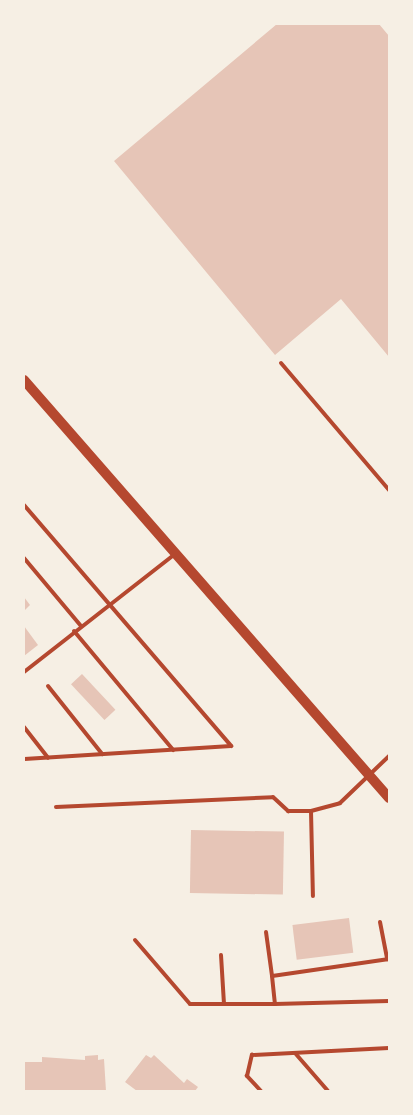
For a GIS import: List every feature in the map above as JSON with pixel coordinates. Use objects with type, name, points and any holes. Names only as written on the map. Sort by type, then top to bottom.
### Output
[{"type":"main road","points":[[24,380],[174,556],[389,798]]},
{"type":"lane","points":[[281,363],[389,490]]},
{"type":"lane","points":[[24,505],[231,746],[24,759]]},
{"type":"lane","points":[[24,672],[109,604],[174,556]]},
{"type":"lane","points":[[24,558],[81,626]]},
{"type":"lane","points":[[74,632],[173,750]]},
{"type":"lane","points":[[48,686],[102,754]]},
{"type":"lane","points":[[24,727],[48,758]]},
{"type":"lane","points":[[56,807],[273,798],[288,811],[310,811],[340,803],[368,774],[389,756]]},
{"type":"lane","points":[[310,811],[313,896]]},
{"type":"lane","points":[[272,976],[388,959],[380,922]]},
{"type":"lane","points":[[266,932],[275,1004]]},
{"type":"lane","points":[[135,940],[190,1004],[389,1001]]},
{"type":"lane","points":[[221,955],[224,1004]]},
{"type":"lane","points":[[260,1091],[247,1076],[252,1055],[389,1048]]},
{"type":"lane","points":[[295,1053],[328,1091]]},
{"type":"building","points":[[277,24],[379,24],[389,36],[389,357],[341,299],[275,355],[114,161]]},
{"type":"building","points":[[24,597],[30,605],[24,611]]},
{"type":"building","points":[[24,626],[38,645],[24,656]]},
{"type":"building","points":[[82,674],[115,710],[104,720],[71,684]]},
{"type":"building","points":[[191,830],[284,832],[283,895],[190,893]]},
{"type":"building","points":[[349,918],[353,953],[297,960],[292,925]]},
{"type":"building","points":[[98,1055],[98,1060],[104,1059],[106,1091],[24,1091],[24,1062],[42,1062],[42,1057],[85,1060],[85,1056]]},
{"type":"building","points":[[146,1055],[151,1058],[154,1055],[184,1083],[187,1079],[198,1087],[195,1091],[137,1091],[125,1082]]}]
